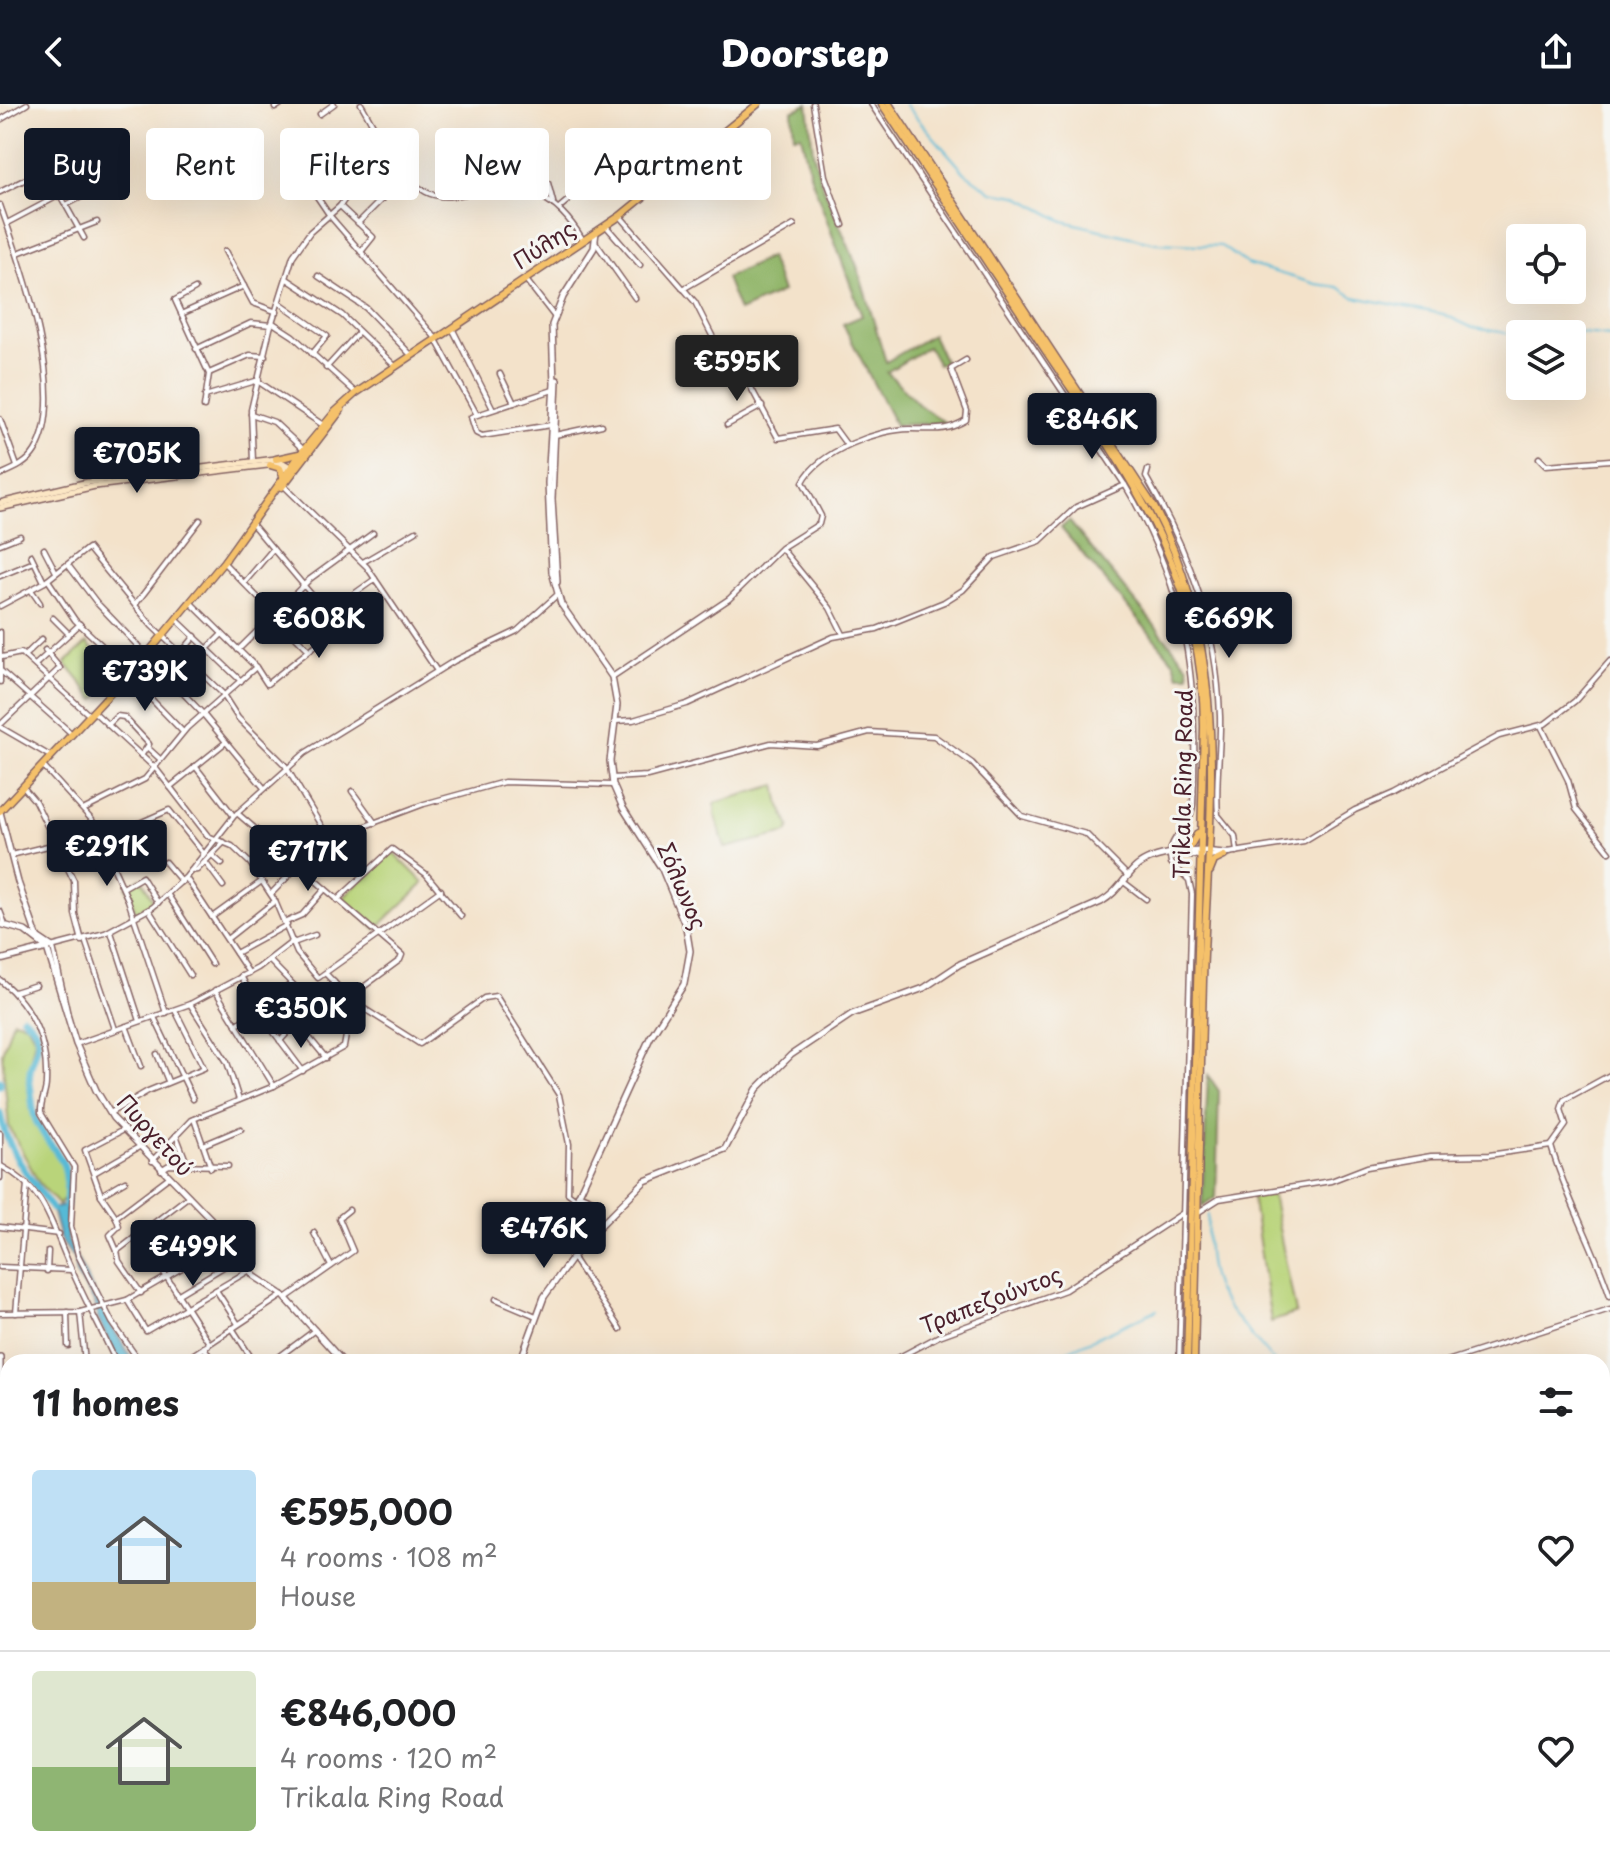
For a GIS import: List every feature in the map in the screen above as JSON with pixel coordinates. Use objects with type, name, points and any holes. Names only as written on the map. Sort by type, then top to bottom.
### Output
[{"type":"main road","name":"Πύλης","points":[[292,470],[324,425],[356,393],[620,216],[758,104]]},
{"type":"main road","name":"Trikala Ring Road","points":[[882,104],[1123,467],[1170,553],[1190,611],[1201,671],[1204,726],[1201,826],[1207,883],[1194,1354]]},
{"type":"main road","name":"Trikala Ring Road","points":[[889,104],[1136,478],[1176,551],[1198,618],[1209,684],[1187,1354]]},
{"type":"main road","name":"Πύλης","points":[[0,812],[164,636],[342,407]]},
{"type":"main road","points":[[0,505],[88,482],[276,459],[303,451]]},
{"type":"main road","points":[[276,459],[292,470]]},
{"type":"main road","points":[[0,505],[95,486],[270,465],[280,464],[292,470]]},
{"type":"main road","points":[[270,465],[282,470],[282,483]]},
{"type":"main road","points":[[1183,852],[1196,842],[1201,826]]},
{"type":"main road","points":[[1207,883],[1213,864],[1224,856]]},
{"type":"street","points":[[0,120],[27,104]]},
{"type":"street","points":[[275,108],[281,104]]},
{"type":"street","points":[[320,114],[334,104]]},
{"type":"street","points":[[361,104],[376,128]]},
{"type":"street","points":[[813,104],[825,176],[843,225]]},
{"type":"street","points":[[871,104],[1125,485],[1168,570],[1185,626],[1195,725],[1192,815],[1187,826],[1173,839],[1170,854],[1173,866],[1189,880],[1192,894],[1179,1354]]},
{"type":"street","points":[[0,192],[24,180]]},
{"type":"street","points":[[419,187],[435,195],[504,190],[553,202],[560,207],[583,241]]},
{"type":"street","points":[[549,187],[553,202]]},
{"type":"street","points":[[7,223],[60,195],[84,238]]},
{"type":"street","points":[[66,205],[76,200]]},
{"type":"street","points":[[319,200],[436,339],[476,413]]},
{"type":"street","points":[[253,462],[251,414],[272,324],[287,279],[300,244],[344,200]]},
{"type":"street","points":[[358,223],[381,200]]},
{"type":"street","points":[[560,207],[568,200]]},
{"type":"street","points":[[0,205],[18,253],[42,354],[46,394],[40,441],[33,455],[0,475]]},
{"type":"street","points":[[340,206],[373,239],[361,252]]},
{"type":"street","points":[[620,216],[700,311],[730,371]]},
{"type":"street","points":[[18,253],[97,222]]},
{"type":"street","points":[[683,289],[794,225]]},
{"type":"street","points":[[606,226],[640,265]]},
{"type":"street","points":[[596,232],[596,243],[554,316],[551,336],[558,399],[552,502],[557,595],[612,677],[616,721],[612,782]]},
{"type":"street","points":[[596,243],[635,298]]},
{"type":"street","points":[[225,251],[256,305],[277,312]]},
{"type":"street","points":[[318,276],[366,308],[411,355]]},
{"type":"street","points":[[287,279],[360,331],[395,366]]},
{"type":"street","points":[[525,279],[554,316]]},
{"type":"street","points":[[181,314],[244,286]]},
{"type":"street","points":[[195,289],[175,300],[209,373],[204,407]]},
{"type":"street","points":[[280,303],[327,336],[312,354]]},
{"type":"street","points":[[196,349],[251,323],[272,324],[356,393]]},
{"type":"street","points":[[452,328],[491,407]]},
{"type":"street","points":[[326,368],[360,331]]},
{"type":"street","points":[[719,376],[768,354]]},
{"type":"street","points":[[209,373],[250,355],[265,356]]},
{"type":"street","points":[[612,677],[729,599],[781,548],[821,522],[820,514],[804,489],[804,480],[846,444],[907,429],[938,432],[963,422],[967,411],[951,369],[966,360]]},
{"type":"street","points":[[740,367],[780,439],[835,429],[846,444]]},
{"type":"street","points":[[554,370],[548,499],[552,572],[556,587]]},
{"type":"street","points":[[500,374],[514,403]]},
{"type":"street","points":[[205,396],[259,381],[324,425]]},
{"type":"street","points":[[551,425],[482,436],[476,433],[471,419],[476,413],[491,407],[553,390]]},
{"type":"street","points":[[727,425],[762,406]]},
{"type":"street","points":[[251,414],[274,422],[303,451]]},
{"type":"street","points":[[0,419],[2,435],[17,467]]},
{"type":"street","points":[[555,435],[602,425]]},
{"type":"street","points":[[1539,458],[1550,467],[1610,460]]},
{"type":"street","points":[[1148,470],[1146,477],[1180,537],[1193,569],[1211,631],[1220,721],[1218,815],[1235,836],[1235,852]]},
{"type":"street","points":[[282,483],[362,562],[437,671]]},
{"type":"street","points":[[616,721],[633,720],[695,701],[843,634],[884,627],[952,598],[994,557],[1036,543],[1076,507],[1125,485]]},
{"type":"street","points":[[135,605],[200,520]]},
{"type":"street","points":[[191,603],[256,667],[269,684],[337,629],[252,524]]},
{"type":"street","points":[[362,562],[416,531]]},
{"type":"street","points":[[238,650],[303,585],[373,533]]},
{"type":"street","points":[[0,544],[20,536]]},
{"type":"street","points":[[0,606],[46,581],[88,548],[135,605],[224,696],[238,718],[287,767],[329,839]]},
{"type":"street","points":[[781,548],[830,608],[843,634]]},
{"type":"street","points":[[44,549],[57,573]]},
{"type":"street","points":[[244,583],[273,549]]},
{"type":"street","points":[[31,555],[46,581],[80,624],[183,732]]},
{"type":"street","points":[[224,561],[274,614]]},
{"type":"street","points":[[0,576],[34,562]]},
{"type":"street","points":[[67,565],[92,597],[203,714],[264,788]]},
{"type":"street","points":[[327,613],[375,579]]},
{"type":"street","points":[[31,590],[40,603]]},
{"type":"street","points":[[0,960],[84,940],[110,931],[149,910],[184,880],[235,814],[287,767],[332,733],[437,671],[520,629],[557,595]]},
{"type":"street","points":[[53,618],[69,634]]},
{"type":"street","points":[[177,620],[241,681]]},
{"type":"street","points":[[35,665],[46,651],[80,624]]},
{"type":"street","points":[[0,632],[0,682]]},
{"type":"street","points":[[208,648],[222,634]]},
{"type":"street","points":[[182,652],[195,636]]},
{"type":"street","points":[[296,637],[309,650]]},
{"type":"street","points":[[24,656],[42,639]]},
{"type":"street","points":[[46,651],[61,667],[0,726],[51,757]]},
{"type":"street","points":[[2,657],[18,653],[24,656],[108,725],[154,768],[214,840],[224,842],[239,852],[271,894],[293,942],[319,979],[441,890]]},
{"type":"street","points":[[523,1354],[548,1291],[572,1256],[616,1207],[650,1178],[725,1149],[763,1082],[796,1051],[837,1024],[857,1012],[924,988],[960,964],[1080,912],[1125,883],[1142,863],[1183,852],[1235,852],[1304,841],[1364,805],[1394,793],[1499,736],[1541,726],[1575,701],[1610,661]]},
{"type":"street","points":[[85,809],[145,779],[183,732],[256,667]]},
{"type":"street","points":[[1,671],[71,733]]},
{"type":"street","points":[[108,725],[122,715],[147,740],[148,748],[160,759]]},
{"type":"street","points":[[1541,726],[1568,780],[1576,809],[1610,852]]},
{"type":"street","points":[[279,851],[329,839],[424,804],[504,782],[612,782],[647,776],[771,743],[817,746],[866,732],[934,736],[976,767],[1022,816],[1086,834],[1128,876]]},
{"type":"street","points":[[170,787],[226,742]]},
{"type":"street","points":[[141,756],[148,748]]},
{"type":"street","points":[[43,766],[85,809],[96,828],[123,888],[166,1013]]},
{"type":"street","points":[[152,1161],[194,1119],[274,1086],[326,1058],[347,1042],[351,999],[402,957],[235,814],[195,766]]},
{"type":"street","name":"Σόλωνος","points":[[573,1217],[577,1196],[646,1045],[684,984],[690,959],[688,934],[662,869],[623,808],[612,782]]},
{"type":"street","points":[[23,787],[35,801],[74,881],[75,914],[116,1029]]},
{"type":"street","points":[[352,791],[375,823]]},
{"type":"street","points":[[101,840],[169,810],[204,854]]},
{"type":"street","points":[[0,812],[38,937]]},
{"type":"street","points":[[11,855],[58,846],[96,828]]},
{"type":"street","points":[[191,871],[206,863],[224,842]]},
{"type":"street","points":[[112,865],[142,847],[154,863]]},
{"type":"street","points":[[337,900],[392,849],[419,868],[461,916]]},
{"type":"street","points":[[1204,853],[1224,856],[1235,852]]},
{"type":"street","points":[[213,856],[222,864]]},
{"type":"street","points":[[165,862],[184,880],[249,973]]},
{"type":"street","points":[[206,863],[223,886]]},
{"type":"street","points":[[271,894],[297,867]]},
{"type":"street","points":[[123,888],[142,877],[158,903]]},
{"type":"street","points":[[212,917],[262,881]]},
{"type":"street","points":[[1125,883],[1146,899]]},
{"type":"street","points":[[236,953],[301,916],[325,889]]},
{"type":"street","points":[[168,895],[212,964]]},
{"type":"street","points":[[226,939],[275,901]]},
{"type":"street","points":[[149,910],[190,975]]},
{"type":"street","points":[[0,911],[2,924],[38,937],[50,947]]},
{"type":"street","points":[[110,931],[140,1021]]},
{"type":"street","points":[[76,1044],[190,1004],[249,973],[293,942],[315,935]]},
{"type":"street","name":"Πυργετού","points":[[50,947],[76,1044],[110,1113],[152,1161],[210,1218],[250,1270],[284,1297],[336,1354]]},
{"type":"street","points":[[269,960],[314,1006]]},
{"type":"street","points":[[327,975],[351,999],[420,1044],[484,998],[496,996],[557,1091],[569,1144],[568,1193],[600,1203]]},
{"type":"street","points":[[241,976],[280,1041],[303,1071]]},
{"type":"street","points":[[0,980],[14,992],[42,1034],[46,1086],[41,1113],[72,1163],[72,1236],[82,1264],[107,1305],[112,1322],[134,1354]]},
{"type":"street","points":[[280,1041],[334,982]]},
{"type":"street","points":[[236,1025],[291,984]]},
{"type":"street","points":[[14,992],[36,985]]},
{"type":"street","points":[[215,990],[274,1086]]},
{"type":"street","points":[[190,1004],[227,1062],[240,1101]]},
{"type":"street","points":[[110,1113],[168,1081],[200,1070],[204,1065],[174,1010]]},
{"type":"street","points":[[154,1017],[193,1099]]},
{"type":"street","points":[[298,1024],[326,1058]]},
{"type":"street","points":[[126,1026],[141,1066]]},
{"type":"street","points":[[157,1054],[168,1081]]},
{"type":"street","points":[[1197,1213],[1219,1199],[1331,1181],[1362,1168],[1431,1156],[1494,1155],[1551,1146],[1566,1125],[1562,1103],[1610,1075]]},
{"type":"street","points":[[194,1119],[211,1168]]},
{"type":"street","points":[[203,1145],[241,1129]]},
{"type":"street","points":[[123,1130],[85,1150],[101,1195],[119,1226],[110,1235],[121,1264],[141,1293]]},
{"type":"street","points":[[0,1133],[0,1176]]},
{"type":"street","points":[[176,1135],[188,1166]]},
{"type":"street","points":[[1551,1146],[1567,1196],[1587,1234],[1610,1296]]},
{"type":"street","points":[[94,1173],[139,1147]]},
{"type":"street","points":[[161,1170],[169,1165],[228,1166]]},
{"type":"street","points":[[1,1166],[27,1184],[49,1212],[71,1270],[112,1354]]},
{"type":"street","points":[[116,1217],[169,1177]]},
{"type":"street","points":[[101,1195],[125,1181]]},
{"type":"street","points":[[16,1313],[27,1184]]},
{"type":"street","points":[[117,1251],[189,1196]]},
{"type":"street","points":[[194,1354],[354,1251],[339,1218],[349,1210]]},
{"type":"street","name":"Τραπεζούντος","points":[[905,1354],[939,1336],[1065,1290],[1183,1213]]},
{"type":"street","points":[[504,1224],[573,1217],[582,1244]]},
{"type":"street","points":[[152,1256],[210,1218]]},
{"type":"street","points":[[0,1227],[59,1234]]},
{"type":"street","points":[[314,1233],[331,1266]]},
{"type":"street","points":[[139,1234],[209,1343]]},
{"type":"street","points":[[0,1313],[80,1312],[127,1300],[228,1241]]},
{"type":"street","points":[[47,1271],[48,1251]]},
{"type":"street","points":[[572,1256],[620,1329]]},
{"type":"street","points":[[177,1295],[240,1257]]},
{"type":"street","points":[[0,1267],[71,1270]]},
{"type":"street","points":[[127,1300],[146,1331],[250,1270]]},
{"type":"street","points":[[216,1290],[238,1324]]},
{"type":"street","points":[[496,1299],[536,1316]]},
{"type":"street","points":[[1469,1354],[1610,1309]]},
{"type":"street","points":[[67,1312],[68,1346]]},
{"type":"street","points":[[80,1312],[84,1354]]},
{"type":"street","points":[[232,1328],[249,1354]]},
{"type":"street","points":[[284,1354],[315,1329]]},
{"type":"street","points":[[204,1347],[208,1354]]},
{"type":"street","points":[[0,1357],[0,1394]]},
{"type":"green space","points":[[808,104],[813,152],[821,182],[857,266],[886,362],[932,335],[945,362],[938,365],[928,347],[887,372],[920,406],[946,423],[895,425],[843,324],[862,316],[811,177],[801,135],[794,136],[792,111]]},
{"type":"green space","points":[[770,257],[782,292],[739,311],[726,278]]},
{"type":"green space","points":[[1069,521],[1188,666],[1189,675],[1178,675],[1174,662],[1061,528]]},
{"type":"green space","points":[[87,643],[117,678],[95,700],[65,663]]},
{"type":"green space","points":[[776,785],[780,806],[790,827],[787,833],[725,848],[715,815],[715,803]]},
{"type":"green space","points":[[392,851],[424,883],[376,929],[342,899]]},
{"type":"green space","points":[[141,878],[154,902],[136,912],[126,887]]},
{"type":"green space","points":[[13,1020],[26,1023],[35,1038],[27,1077],[31,1111],[46,1141],[63,1160],[65,1198],[59,1205],[39,1183],[9,1127],[2,1053]]},
{"type":"green space","points":[[1208,1075],[1219,1091],[1216,1197],[1202,1207]]},
{"type":"green space","points":[[1272,1194],[1296,1313],[1271,1322],[1252,1195]]},
{"type":"water","points":[[66,1205],[67,1239],[109,1322],[129,1354],[115,1354],[98,1319],[95,1303],[76,1274],[74,1259],[60,1239],[52,1209]]},
{"type":"waterway","points":[[905,104],[965,173],[992,192],[1017,196],[1063,221],[1156,243],[1221,246],[1247,264],[1316,284],[1338,287],[1354,297],[1443,314],[1473,328],[1514,334],[1565,331],[1610,336]]},
{"type":"waterway","points":[[23,1017],[32,1026],[38,1041],[30,1074],[34,1113],[43,1134],[64,1165],[66,1205]]},
{"type":"waterway","points":[[0,1113],[14,1152],[52,1209]]},
{"type":"waterway","points":[[1208,1215],[1207,1243],[1214,1283],[1231,1312],[1267,1354]]},
{"type":"waterway","points":[[1061,1354],[1157,1310]]}]
